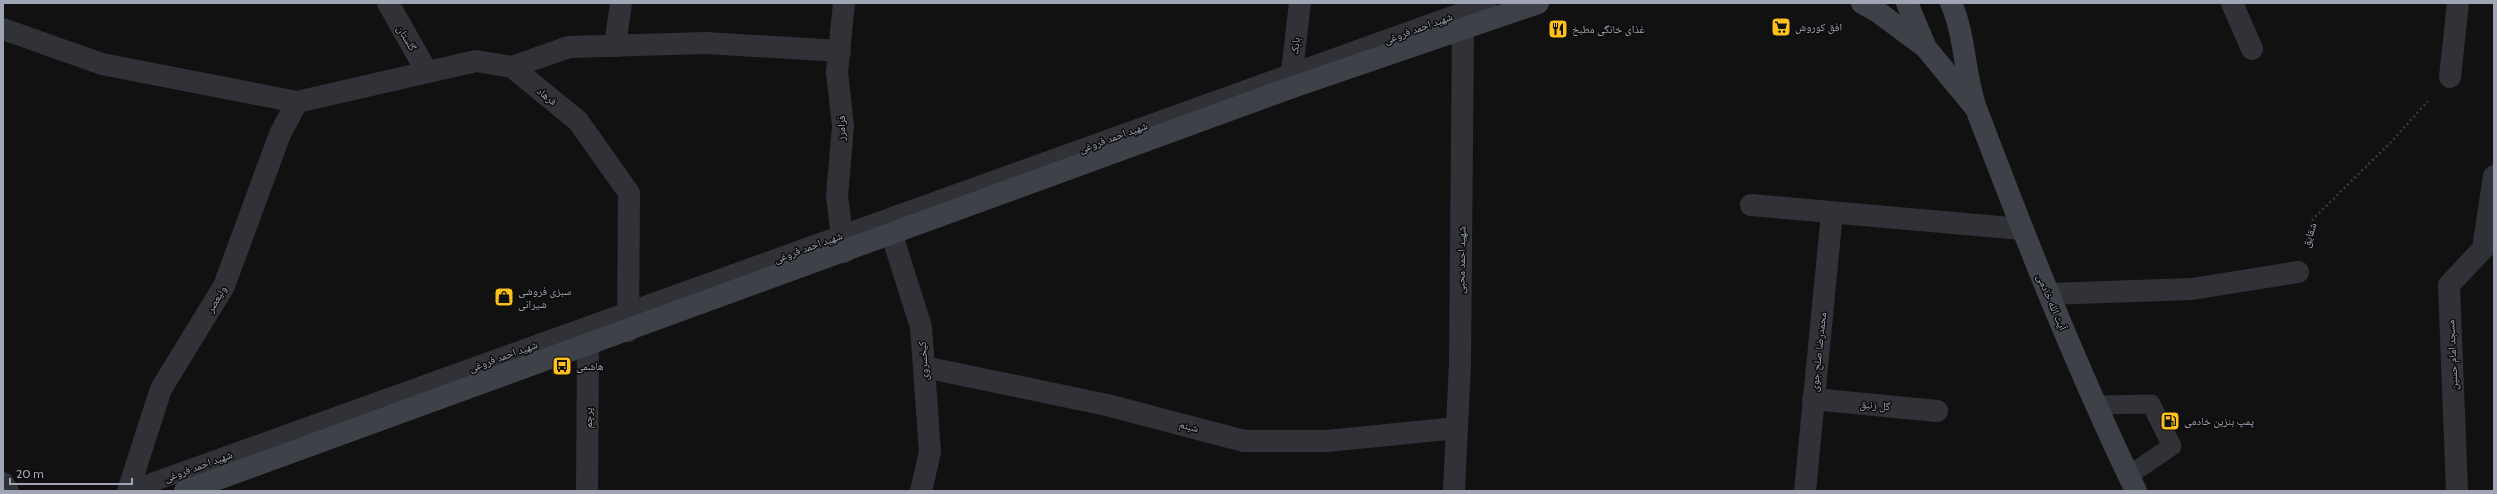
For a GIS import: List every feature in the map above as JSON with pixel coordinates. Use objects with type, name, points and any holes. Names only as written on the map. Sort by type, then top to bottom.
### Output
[{"type":"main road","name":"شهید احمد فروغی","points":[[185,491],[588,346],[1290,88],[1538,3]]},
{"type":"main road","points":[[1862,3],[1878,12],[1926,48]]},
{"type":"main road","name":"آیت الله خادمی","points":[[1907,3],[1926,48],[1976,109]]},
{"type":"main road","name":"آیت الله خادمی","points":[[1954,8],[1976,109],[2021,229],[2132,484]]},
{"type":"street","name":"گلستان","points":[[388,3],[427,72]]},
{"type":"street","points":[[615,46],[621,3]]},
{"type":"street","name":"فرامرز","points":[[844,3],[837,72],[843,126],[837,196],[844,252]]},
{"type":"street","name":"بابک","points":[[1290,88],[1300,3]]},
{"type":"street","points":[[2232,3],[2252,49]]},
{"type":"street","points":[[2450,77],[2458,3]]},
{"type":"street","points":[[3,29],[102,64],[297,102]]},
{"type":"street","name":"شهید احمد محبی","points":[[1454,491],[1460,363],[1463,29]]},
{"type":"street","points":[[512,67],[569,47],[706,43],[840,51]]},
{"type":"street","name":"فرهاد","points":[[297,102],[476,61],[512,67],[578,121],[629,193],[628,331]]},
{"type":"street","name":"ولیعصر","points":[[128,491],[161,389],[224,286],[280,134],[297,102]]},
{"type":"street","points":[[2488,243],[2494,176]]},
{"type":"street","points":[[1751,205],[2021,229]]},
{"type":"street","name":"محمدرضا صلح جوی","points":[[1805,491],[1832,213]]},
{"type":"street","name":"کیخسروی","points":[[892,235],[921,327],[930,452],[921,491]]},
{"type":"street","name":"مسجد امام حسین","points":[[2457,491],[2449,285],[2488,243]]},
{"type":"street","points":[[2049,294],[2192,289],[2298,272]]},
{"type":"street","name":"پرچم","points":[[587,491],[588,346]]},
{"type":"street","name":"شبنم","points":[[924,368],[1107,405],[1244,440],[1326,441],[1457,428]]},
{"type":"street","name":"گل زنبق","points":[[1813,399],[1937,411]]},
{"type":"street","points":[[3,483],[8,491]]},
{"type":"lane","name":"شهید احمد فروغی","points":[[128,491],[1487,3]]},
{"type":"lane","points":[[2097,405],[2151,404],[2172,446],[2132,484]]},
{"type":"path","name":"شقایق","points":[[2298,272],[2313,219],[2390,143],[2450,77]]},
{"type":"place","name":"افق کوروش","points":[[1781,27]]},
{"type":"place","name":"غذای خانگی مطبخ","points":[[1558,29]]},
{"type":"place","name":"سبزی فروشی شیرانی","points":[[504,297]]},
{"type":"place","name":"هاشمی","points":[[562,366]]},
{"type":"place","name":"پمپ بنزین خادمی","points":[[2170,421]]}]
